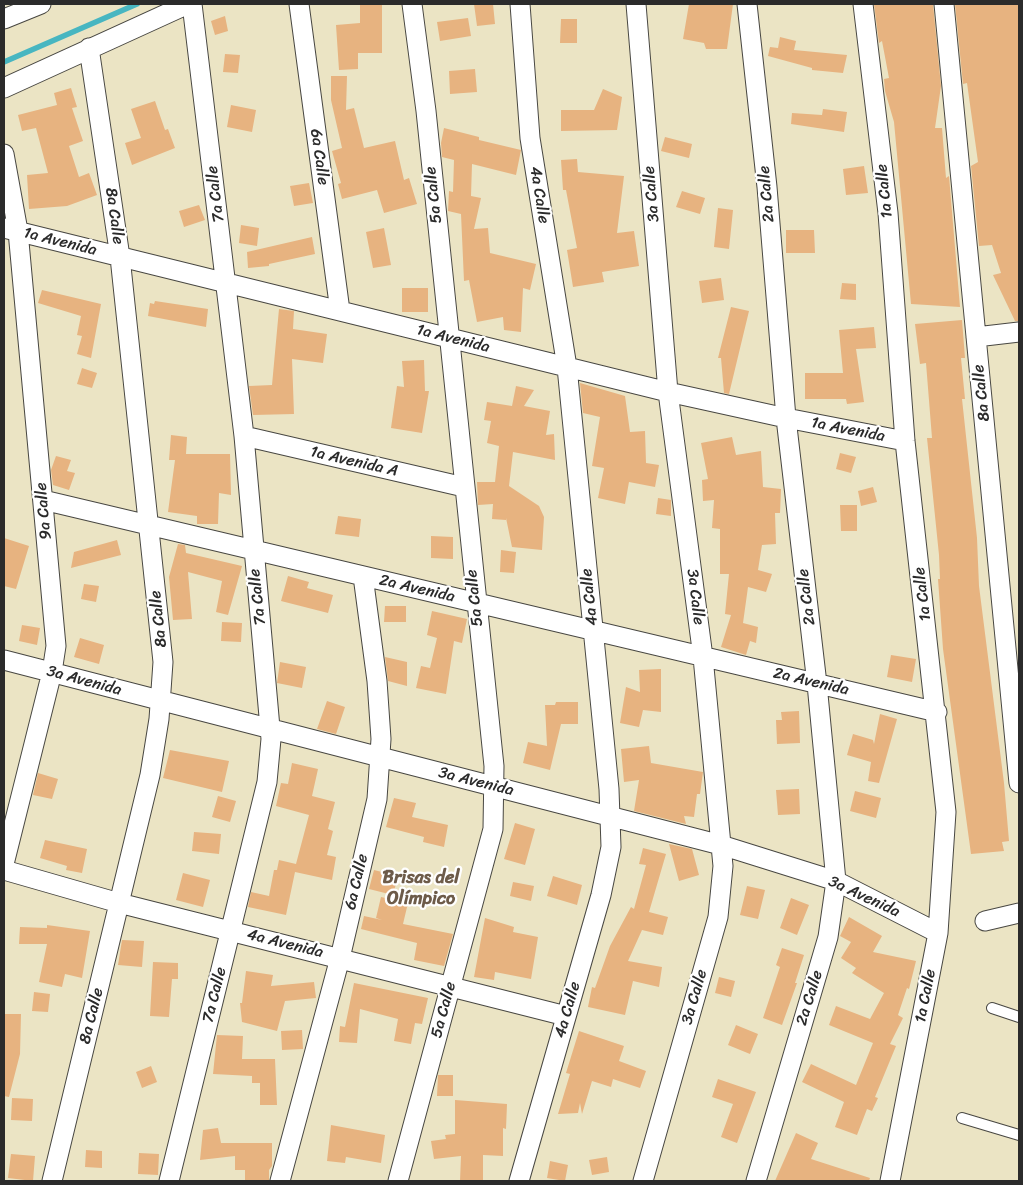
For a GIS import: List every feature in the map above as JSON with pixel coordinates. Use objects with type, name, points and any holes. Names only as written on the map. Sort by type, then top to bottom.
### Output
[{"type":"street","points":[[4,19],[41,4]]},
{"type":"street","points":[[4,88],[188,4]]},
{"type":"street","name":"7a Calle","points":[[169,1181],[267,782],[270,729],[244,436],[192,4]]},
{"type":"street","name":"6a Calle","points":[[299,4],[340,311]]},
{"type":"street","name":"5a Calle","points":[[398,1181],[492,829],[494,766],[412,4]]},
{"type":"street","name":"4a Calle","points":[[519,1181],[601,895],[611,846],[610,816],[567,367],[530,138],[520,4]]},
{"type":"street","name":"3a Calle","points":[[636,4],[668,392],[703,656],[723,866],[718,917],[643,1181]]},
{"type":"street","name":"2a Calle","points":[[747,4],[767,186],[786,418],[817,684],[836,881],[828,938],[756,1181]]},
{"type":"street","name":"1a Calle","points":[[863,4],[888,213],[905,441],[937,712],[946,812],[938,933],[890,1181]]},
{"type":"street","name":"8a Calle","points":[[944,4],[1019,783]]},
{"type":"street","name":"8a Calle","points":[[52,1181],[150,775],[163,662],[120,257],[90,48]]},
{"type":"street","name":"9a Calle","points":[[4,154],[11,230],[43,500],[56,646],[52,672],[4,864]]},
{"type":"street","name":"1a Avenida","points":[[11,230],[668,392],[786,418],[905,441]]},
{"type":"street","points":[[976,337],[1019,332]]},
{"type":"street","name":"1a Avenida A","points":[[244,436],[464,487]]},
{"type":"street","name":"2a Avenida","points":[[43,500],[937,712]]},
{"type":"street","name":"6a Calle","points":[[280,1181],[340,958],[376,799],[381,739],[377,681],[363,576]]},
{"type":"street","name":"3a Avenida","points":[[4,660],[721,845],[836,881],[938,933]]},
{"type":"street","name":"4a Avenida","points":[[4,870],[119,902],[566,1016]]},
{"type":"street","points":[[985,921],[1019,913]]},
{"type":"lane","points":[[992,1008],[1019,1017]]},
{"type":"lane","points":[[962,1118],[1019,1135]]},
{"type":"building","points":[[360,4],[382,4],[382,53],[358,53],[358,69],[339,70],[336,25],[360,23]]},
{"type":"building","points":[[474,4],[493,4],[495,24],[477,26]]},
{"type":"building","points":[[689,4],[733,4],[727,49],[706,49],[704,43],[683,39]]},
{"type":"building","points":[[874,4],[933,4],[941,86],[935,128],[942,128],[946,178],[949,176],[960,307],[911,304],[894,122],[885,91],[884,79],[889,78],[882,41],[879,43]]},
{"type":"building","points":[[955,4],[1019,4],[1019,321],[1015,321],[993,275],[1001,273],[992,245],[979,246],[971,166],[978,162],[967,83],[963,84]]},
{"type":"building","points":[[225,16],[228,31],[215,35],[211,21]]},
{"type":"building","points":[[468,18],[471,36],[440,41],[437,22]]},
{"type":"building","points":[[561,19],[577,19],[577,43],[560,43]]},
{"type":"building","points":[[780,37],[796,41],[794,50],[847,55],[843,73],[812,70],[812,68],[768,56],[770,47],[778,48]]},
{"type":"building","points":[[225,54],[240,55],[238,73],[223,72]]},
{"type":"building","points":[[475,69],[477,92],[450,94],[449,71]]},
{"type":"building","points":[[331,76],[347,76],[346,110],[354,108],[364,148],[395,141],[404,180],[409,178],[417,204],[384,213],[377,190],[342,199],[338,184],[341,183],[332,151],[342,148],[331,100]]},
{"type":"building","points":[[71,88],[77,107],[72,108],[83,141],[69,146],[79,177],[89,173],[97,195],[67,206],[29,209],[27,175],[48,173],[36,128],[22,131],[18,115],[57,105],[54,93]]},
{"type":"building","points":[[603,89],[622,97],[617,130],[561,131],[561,110],[594,110]]},
{"type":"building","points":[[155,101],[165,130],[168,129],[175,148],[132,165],[125,143],[141,138],[131,109]]},
{"type":"building","points":[[231,105],[256,110],[252,132],[227,127]]},
{"type":"building","points":[[823,109],[847,112],[844,132],[791,124],[792,113],[822,115]]},
{"type":"building","points":[[444,128],[479,137],[479,140],[521,150],[516,175],[472,164],[471,196],[481,198],[474,229],[488,228],[490,253],[536,264],[530,290],[523,288],[521,332],[504,330],[503,317],[477,322],[469,280],[464,281],[461,214],[448,211],[449,191],[453,192],[454,160],[442,157],[441,143]]},
{"type":"building","points":[[665,137],[692,144],[689,158],[661,151]]},
{"type":"building","points":[[577,159],[578,172],[624,176],[617,233],[634,231],[639,266],[602,272],[604,282],[573,287],[567,250],[577,248],[566,190],[563,190],[561,160]]},
{"type":"building","points":[[864,166],[868,193],[846,195],[843,169]]},
{"type":"building","points":[[309,183],[313,203],[294,206],[290,186]]},
{"type":"building","points":[[682,191],[705,198],[700,214],[676,207]]},
{"type":"building","points":[[199,205],[205,220],[184,227],[179,211]]},
{"type":"building","points":[[718,208],[733,210],[729,249],[714,247]]},
{"type":"building","points":[[241,225],[259,228],[257,246],[239,243]]},
{"type":"building","points":[[384,228],[391,265],[373,268],[366,232]]},
{"type":"building","points":[[786,230],[814,230],[815,253],[786,253]]},
{"type":"building","points":[[312,237],[315,254],[269,264],[269,266],[248,268],[247,252]]},
{"type":"building","points":[[721,278],[724,300],[702,303],[699,281]]},
{"type":"building","points":[[842,283],[856,284],[856,300],[840,299]]},
{"type":"building","points":[[402,288],[428,288],[428,312],[402,312]]},
{"type":"building","points":[[42,290],[101,304],[91,358],[77,354],[82,336],[77,335],[81,316],[38,303]]},
{"type":"building","points":[[155,301],[208,309],[206,327],[148,316],[150,303],[154,304]]},
{"type":"building","points":[[731,307],[749,311],[729,394],[724,393],[721,358],[718,358]]},
{"type":"building","points":[[279,309],[294,311],[293,329],[327,334],[323,363],[292,359],[294,414],[253,415],[249,386],[272,385]]},
{"type":"building","points":[[962,320],[965,358],[961,358],[965,399],[962,399],[977,538],[979,586],[1004,783],[1009,841],[1002,842],[1004,851],[971,854],[943,649],[938,579],[940,579],[939,555],[927,438],[932,438],[926,363],[920,364],[915,324]]},
{"type":"building","points":[[874,327],[876,348],[856,349],[864,402],[847,404],[846,399],[805,399],[805,373],[843,373],[839,330]]},
{"type":"building","points":[[424,360],[425,391],[429,391],[422,433],[391,428],[397,386],[404,387],[402,361]]},
{"type":"building","points":[[82,368],[97,373],[92,388],[77,384]]},
{"type":"building","points":[[580,383],[625,396],[630,432],[645,431],[646,463],[659,465],[655,487],[629,482],[625,504],[598,498],[604,468],[592,466],[600,417],[583,413]]},
{"type":"building","points":[[516,386],[534,390],[524,406],[550,411],[546,435],[554,434],[555,460],[513,452],[509,486],[539,506],[544,517],[542,550],[512,547],[506,518],[506,520],[492,519],[493,504],[478,505],[477,482],[495,482],[499,446],[487,443],[491,421],[484,420],[487,402],[512,406]]},
{"type":"building","points":[[171,435],[187,437],[186,454],[230,454],[231,495],[219,493],[218,524],[197,524],[197,516],[168,512],[175,460],[169,460]]},
{"type":"building","points":[[732,437],[736,455],[761,451],[763,487],[781,489],[780,513],[775,513],[776,544],[762,545],[758,570],[772,574],[766,592],[748,587],[743,623],[758,627],[756,643],[750,641],[746,655],[721,647],[731,615],[725,614],[729,574],[720,574],[720,529],[712,528],[714,500],[703,501],[702,480],[708,479],[701,443]]},
{"type":"building","points":[[840,453],[856,457],[851,473],[836,469]]},
{"type":"building","points":[[56,456],[71,460],[67,471],[75,473],[69,490],[53,485],[51,470]]},
{"type":"building","points":[[873,487],[877,502],[861,506],[858,491]]},
{"type":"building","points":[[658,498],[671,500],[671,516],[656,514]]},
{"type":"building","points":[[840,505],[857,505],[857,531],[841,531]]},
{"type":"building","points":[[338,516],[361,519],[359,537],[335,534]]},
{"type":"building","points":[[431,536],[453,537],[453,559],[431,558]]},
{"type":"building","points":[[4,538],[29,546],[16,589],[4,586]]},
{"type":"building","points":[[117,540],[121,555],[71,568],[74,552]]},
{"type":"building","points":[[178,544],[185,545],[186,553],[242,566],[228,615],[216,612],[222,581],[188,572],[192,619],[173,620],[169,577]]},
{"type":"building","points":[[501,550],[516,552],[514,573],[500,572]]},
{"type":"building","points":[[288,576],[309,582],[307,588],[333,595],[328,613],[281,601]]},
{"type":"building","points":[[84,584],[99,586],[96,602],[81,599]]},
{"type":"building","points":[[385,606],[406,606],[406,622],[384,622]]},
{"type":"building","points":[[432,611],[467,619],[462,643],[454,641],[446,694],[416,688],[421,666],[430,668],[437,638],[427,635]]},
{"type":"building","points":[[222,622],[242,623],[241,642],[221,641]]},
{"type":"building","points":[[22,625],[40,628],[37,645],[19,641]]},
{"type":"building","points":[[80,638],[104,645],[99,664],[74,657]]},
{"type":"building","points":[[891,655],[916,659],[912,682],[887,677]]},
{"type":"building","points":[[385,657],[407,662],[407,686],[388,681]]},
{"type":"building","points":[[280,662],[306,667],[302,688],[277,683]]},
{"type":"building","points":[[661,669],[661,712],[643,710],[639,727],[620,723],[626,687],[640,692],[639,670]]},
{"type":"building","points":[[327,701],[345,707],[336,734],[317,729]]},
{"type":"building","points":[[556,702],[578,702],[578,724],[561,724],[550,770],[523,763],[528,742],[547,746],[545,705],[555,705]]},
{"type":"building","points":[[799,711],[800,743],[777,744],[776,720],[782,720],[781,712]]},
{"type":"building","points":[[880,714],[897,719],[879,783],[868,781],[871,762],[847,755],[853,734],[873,740],[874,744]]},
{"type":"building","points":[[649,746],[651,763],[703,772],[700,794],[697,794],[694,817],[684,816],[686,824],[634,811],[639,780],[624,782],[621,749]]},
{"type":"building","points":[[170,750],[229,761],[222,792],[163,778]]},
{"type":"building","points":[[292,763],[318,769],[312,796],[335,802],[328,829],[333,831],[327,855],[336,857],[332,880],[295,872],[286,915],[248,907],[251,892],[269,896],[274,870],[277,870],[279,860],[296,864],[309,815],[276,806],[281,783],[288,784]]},
{"type":"building","points":[[38,773],[58,779],[52,799],[33,795]]},
{"type":"building","points":[[799,789],[800,814],[778,815],[776,790]]},
{"type":"building","points":[[855,791],[881,798],[876,818],[850,811]]},
{"type":"building","points":[[218,796],[236,801],[230,822],[212,817]]},
{"type":"building","points":[[394,798],[416,803],[412,817],[448,825],[444,847],[423,842],[424,837],[386,827]]},
{"type":"building","points":[[515,823],[535,829],[525,865],[504,859]]},
{"type":"building","points":[[194,832],[221,834],[219,854],[192,851]]},
{"type":"building","points":[[45,840],[87,849],[82,873],[66,870],[67,866],[40,858]]},
{"type":"building","points":[[669,844],[692,849],[699,875],[679,881]]},
{"type":"building","points":[[643,848],[666,854],[649,912],[668,917],[663,935],[642,930],[628,961],[662,967],[659,987],[633,981],[625,1015],[588,1007],[592,987],[595,988],[610,946],[631,907],[634,909],[646,865],[639,864]]},
{"type":"building","points":[[374,870],[398,876],[393,895],[369,889]]},
{"type":"building","points":[[183,873],[210,880],[203,907],[176,900]]},
{"type":"building","points":[[553,876],[582,885],[577,905],[547,896]]},
{"type":"building","points":[[513,882],[534,886],[531,901],[510,896]]},
{"type":"building","points":[[747,886],[765,890],[758,919],[740,915]]},
{"type":"building","points":[[381,897],[408,903],[403,924],[453,934],[444,966],[414,960],[417,943],[361,929],[364,916],[382,920],[376,918]]},
{"type":"building","points":[[791,898],[809,905],[797,935],[780,928]]},
{"type":"building","points":[[849,917],[882,936],[873,952],[916,961],[909,989],[907,988],[898,1015],[903,1018],[890,1044],[896,1046],[875,1097],[878,1098],[872,1111],[867,1109],[857,1135],[835,1127],[844,1102],[802,1082],[811,1064],[856,1085],[873,1043],[829,1025],[836,1006],[870,1019],[884,993],[852,973],[856,968],[841,958],[851,942],[840,936]]},
{"type":"building","points":[[485,918],[514,927],[513,932],[538,937],[531,979],[495,972],[494,980],[474,977]]},
{"type":"building","points":[[47,925],[90,931],[82,978],[65,974],[62,987],[39,982],[47,944],[19,944],[20,927],[47,928]]},
{"type":"building","points":[[122,940],[144,941],[142,967],[118,965]]},
{"type":"building","points":[[782,948],[804,955],[795,983],[797,983],[782,1025],[763,1018],[780,967],[776,965]]},
{"type":"building","points":[[153,962],[178,963],[178,979],[172,979],[169,1017],[150,1016]]},
{"type":"building","points":[[246,971],[273,975],[271,986],[314,982],[316,998],[285,1001],[277,1031],[242,1022],[240,1003],[242,1003]]},
{"type":"building","points":[[719,977],[735,981],[731,997],[715,993]]},
{"type":"building","points":[[354,983],[428,998],[422,1024],[415,1023],[411,1044],[394,1041],[398,1019],[360,1009],[357,1043],[339,1042],[340,1026],[345,1027]]},
{"type":"building","points":[[34,992],[50,994],[48,1012],[32,1011]]},
{"type":"building","points":[[4,1014],[21,1014],[20,1054],[9,1097],[4,1096]]},
{"type":"building","points":[[736,1025],[758,1034],[750,1054],[728,1045]]},
{"type":"building","points":[[302,1030],[303,1049],[282,1050],[281,1031]]},
{"type":"building","points":[[579,1031],[624,1046],[619,1061],[646,1071],[640,1088],[613,1079],[611,1087],[592,1081],[582,1114],[580,1103],[578,1113],[558,1114],[570,1074],[566,1073]]},
{"type":"building","points":[[217,1035],[243,1036],[242,1059],[275,1059],[277,1105],[260,1105],[260,1083],[252,1083],[252,1076],[213,1074]]},
{"type":"building","points":[[151,1066],[157,1082],[142,1088],[136,1072]]},
{"type":"building","points":[[438,1075],[453,1075],[453,1096],[437,1096]]},
{"type":"building","points":[[718,1079],[756,1092],[737,1143],[721,1137],[733,1104],[712,1097]]},
{"type":"building","points":[[12,1098],[33,1099],[32,1121],[11,1120]]},
{"type":"building","points":[[455,1100],[507,1104],[506,1129],[503,1128],[503,1156],[483,1155],[483,1181],[460,1181],[461,1156],[434,1159],[431,1141],[446,1139],[445,1135],[455,1134]]},
{"type":"building","points":[[331,1125],[385,1135],[381,1163],[346,1157],[345,1163],[327,1161]]},
{"type":"building","points":[[218,1128],[221,1143],[272,1143],[272,1166],[269,1170],[269,1181],[245,1181],[245,1170],[235,1170],[235,1156],[200,1160],[203,1130]]},
{"type":"building","points":[[796,1133],[818,1143],[811,1159],[870,1178],[869,1181],[775,1181]]},
{"type":"building","points":[[86,1150],[102,1151],[102,1168],[85,1167]]},
{"type":"building","points":[[139,1153],[159,1154],[158,1175],[138,1174]]},
{"type":"building","points":[[11,1154],[35,1156],[33,1181],[8,1178]]},
{"type":"building","points":[[607,1157],[609,1172],[592,1175],[589,1160]]},
{"type":"building","points":[[550,1161],[568,1165],[565,1181],[547,1178]]},
{"type":"waterway","points":[[4,62],[137,4]]},
{"type":"district","name":"Brisas del Olímpico","points":[[421,888]]}]
